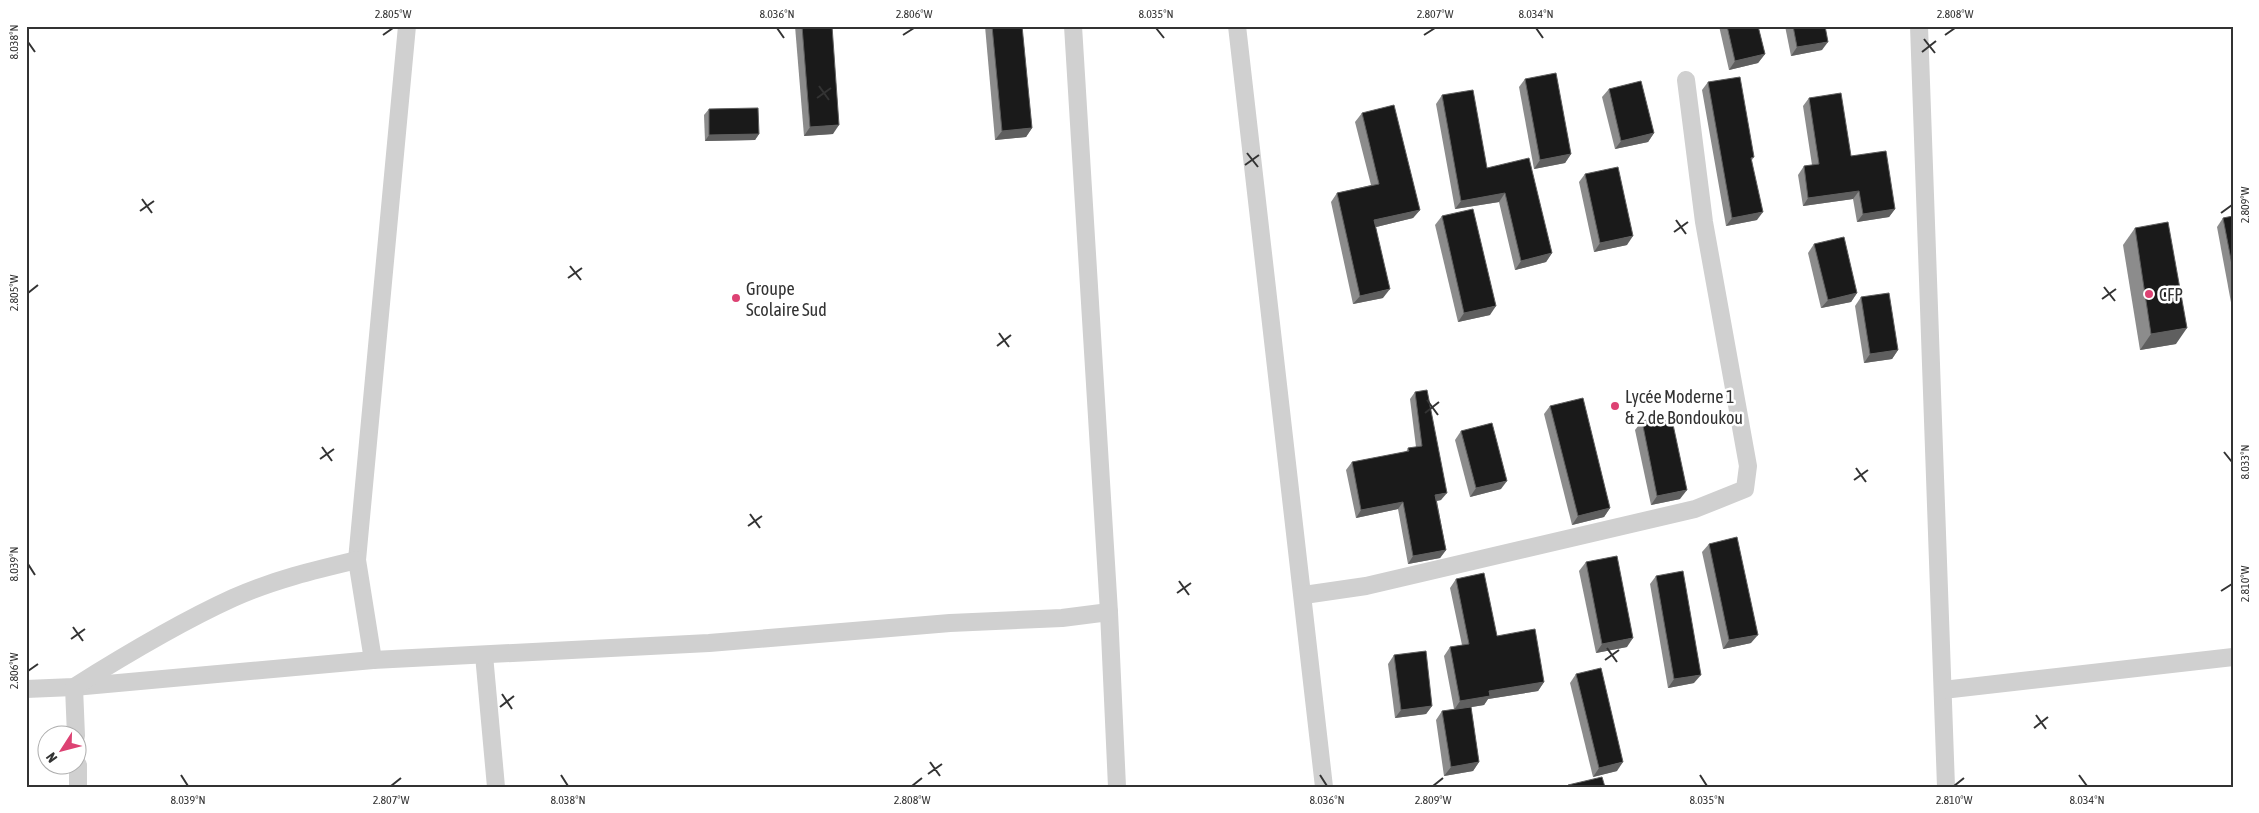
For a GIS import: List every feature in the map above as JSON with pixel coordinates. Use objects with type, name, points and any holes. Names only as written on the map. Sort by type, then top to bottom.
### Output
[{"type":"street","points":[[373,660],[357,560],[406,26]]},
{"type":"street","points":[[1073,26],[1109,612],[1117,787]]},
{"type":"street","points":[[1237,26],[1256,206],[1304,596],[1324,787]]},
{"type":"street","points":[[1919,26],[1946,787]]},
{"type":"street","points":[[1304,596],[1366,586],[1695,509],[1745,489],[1748,466],[1704,222],[1686,80]]},
{"type":"street","points":[[74,687],[128,654],[234,598],[289,577],[357,560]]},
{"type":"street","points":[[26,689],[74,687],[373,660],[709,643],[950,623],[1062,618],[1109,612]]},
{"type":"street","points":[[484,655],[496,787]]},
{"type":"street","points":[[1943,690],[2233,657]]},
{"type":"street","points":[[74,687],[76,726]]},
{"type":"building","points":[[802,26],[832,26],[839,125],[810,127]]},
{"type":"building","points":[[992,26],[1022,26],[1032,128],[1002,131]]},
{"type":"building","points":[[1727,26],[1758,26],[1765,54],[1735,61]]},
{"type":"building","points":[[1793,26],[1825,26],[1828,42],[1797,47]]},
{"type":"building","points":[[1556,73],[1571,154],[1540,160],[1525,79]]},
{"type":"building","points":[[1740,77],[1754,157],[1751,158],[1763,212],[1732,218],[1708,82]]},
{"type":"building","points":[[1641,81],[1654,133],[1621,141],[1609,89]]},
{"type":"building","points":[[1473,90],[1487,168],[1529,158],[1552,253],[1521,261],[1505,193],[1461,201],[1442,95]]},
{"type":"building","points":[[1841,93],[1851,156],[1886,151],[1895,209],[1863,214],[1859,191],[1808,198],[1804,166],[1819,164],[1809,98]]},
{"type":"building","points":[[1394,105],[1420,210],[1374,220],[1390,289],[1360,296],[1337,193],[1379,184],[1362,113]]},
{"type":"building","points":[[758,108],[759,134],[709,135],[709,109]]},
{"type":"building","points":[[1618,167],[1633,236],[1600,243],[1585,174]]},
{"type":"building","points":[[1473,209],[1496,306],[1464,313],[1442,216]]},
{"type":"building","points":[[2233,216],[2233,270],[2223,218]]},
{"type":"building","points":[[2168,222],[2187,328],[2151,334],[2135,228]]},
{"type":"building","points":[[1844,237],[1857,293],[1828,300],[1814,244]]},
{"type":"building","points":[[1889,293],[1898,350],[1870,354],[1861,297]]},
{"type":"building","points":[[1427,390],[1447,493],[1435,495],[1446,550],[1413,556],[1403,502],[1361,510],[1352,462],[1409,451],[1408,448],[1422,446],[1415,392]]},
{"type":"building","points":[[1583,398],[1610,508],[1578,516],[1550,406]]},
{"type":"building","points":[[1671,415],[1687,490],[1657,496],[1642,421]]},
{"type":"building","points":[[1492,423],[1507,481],[1476,488],[1461,431]]},
{"type":"building","points":[[1737,537],[1758,635],[1729,640],[1709,544]]},
{"type":"building","points":[[1617,556],[1633,638],[1602,644],[1586,562]]},
{"type":"building","points":[[1683,571],[1701,675],[1674,679],[1656,576]]},
{"type":"building","points":[[1484,573],[1497,636],[1535,629],[1544,682],[1489,691],[1490,696],[1460,701],[1450,647],[1469,644],[1456,579]]},
{"type":"building","points":[[1426,651],[1432,706],[1401,710],[1394,655]]},
{"type":"building","points":[[1601,668],[1623,762],[1599,768],[1576,674]]},
{"type":"building","points":[[1471,707],[1479,762],[1451,767],[1442,711]]},
{"type":"building","points":[[1602,777],[1605,787],[1569,787],[1568,785]]},
{"type":"place","name":"CFP","points":[[2149,294]]},
{"type":"place","name":"Groupe Scolaire Sud","points":[[736,298]]},
{"type":"place","name":"Lycée Moderne 1 & 2 de Bondoukou","points":[[1615,406]]}]
